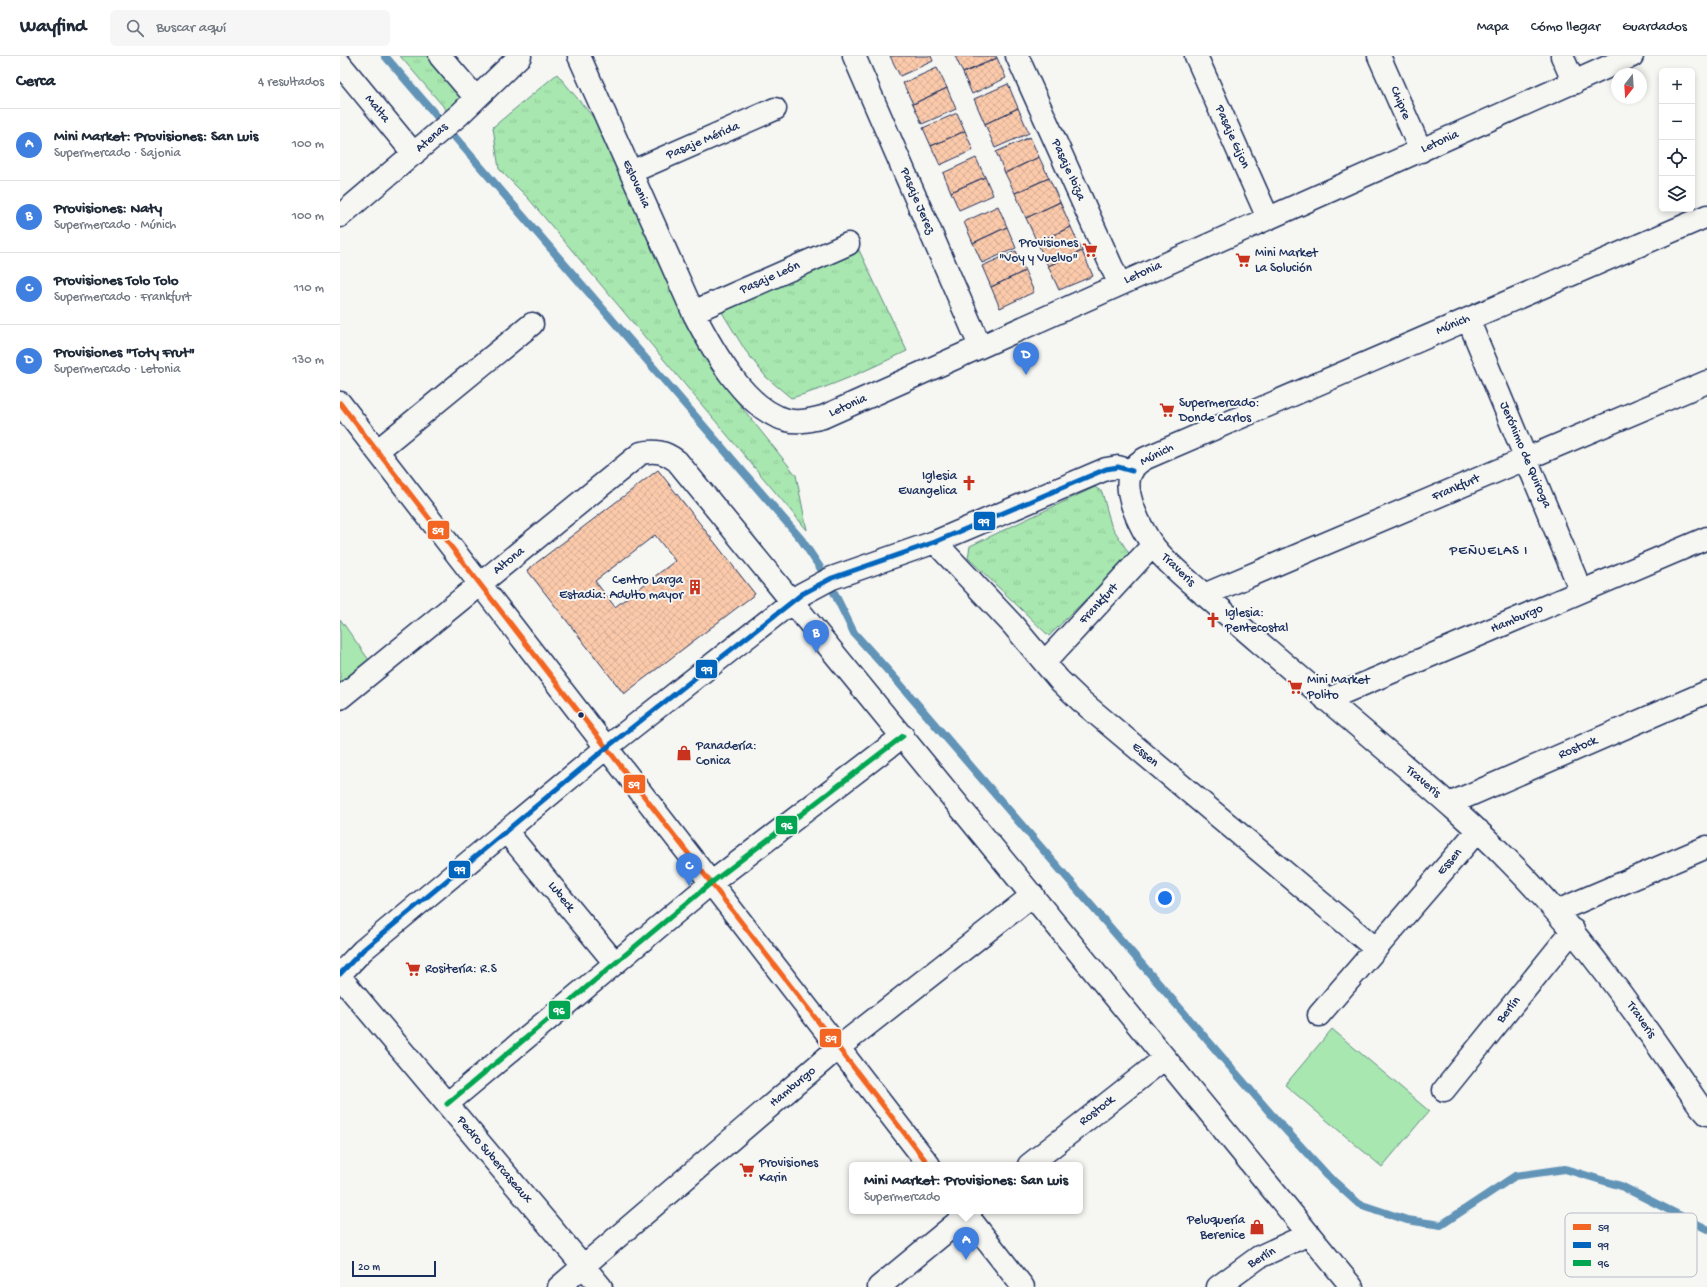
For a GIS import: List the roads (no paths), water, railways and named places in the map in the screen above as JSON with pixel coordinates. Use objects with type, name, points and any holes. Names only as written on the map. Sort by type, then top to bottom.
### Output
[{"type":"street","points":[[440,56],[476,98]]},
{"type":"street","name":"Atenas","points":[[340,216],[459,115],[520,56]]},
{"type":"street","name":"Eslovenia","points":[[579,56],[693,312]]},
{"type":"street","name":"Pasaje Jerez","points":[[854,56],[980,346]]},
{"type":"street","name":"Pasaje Ibiza","points":[[1017,56],[1120,283]]},
{"type":"street","name":"Pasaje Gijon","points":[[1196,56],[1268,218]]},
{"type":"street","name":"Chipre","points":[[1379,56],[1420,151]]},
{"type":"street","points":[[1562,56],[1574,83]]},
{"type":"street","name":"Letonia","points":[[693,312],[710,343],[734,379],[758,405],[772,414],[787,420],[805,420],[823,417],[1120,283],[1632,56]]},
{"type":"street","name":"Malta","points":[[340,64],[421,148]]},
{"type":"street","name":"Pasaje Mérida","points":[[631,172],[775,109]]},
{"type":"street","name":"Múnich","points":[[340,976],[363,950],[606,748],[797,598],[832,578],[935,542],[1106,469],[1118,467],[1132,471],[1137,463],[1146,458],[1707,216]]},
{"type":"street","name":"Pasaje León","points":[[693,312],[848,244]]},
{"type":"street","name":"Jerónimo de Quiroga","points":[[1468,319],[1582,592]]},
{"type":"street","points":[[377,451],[532,324]]},
{"type":"street","name":"Frankfurt","points":[[1204,595],[1707,382]]},
{"type":"street","points":[[340,403],[927,1162]]},
{"type":"street","name":"Altona","points":[[340,698],[642,454],[650,451],[669,455],[677,461],[797,598]]},
{"type":"street","name":"Traveris","points":[[1132,471],[1129,479],[1131,498],[1137,515],[1153,545],[1175,570],[1478,830],[1557,911],[1573,930],[1634,1009],[1699,1105],[1707,1114]]},
{"type":"street","name":"Hamburgo","points":[[1326,700],[1707,538]]},
{"type":"street","name":"Essen","points":[[935,542],[1017,628],[1045,662],[1081,701],[1375,948]]},
{"type":"street","name":"Frankfurt","points":[[1045,662],[1153,545]]},
{"type":"street","points":[[797,598],[903,736],[1352,1287]]},
{"type":"street","name":"Rostock","points":[[1449,804],[1707,692]]},
{"type":"street","points":[[447,1104],[711,883],[903,736]]},
{"type":"street","name":"Essen","points":[[1319,1015],[1375,948],[1478,830]]},
{"type":"street","name":"Lubeck","points":[[506,831],[615,963]]},
{"type":"street","points":[[1557,911],[1707,847]]},
{"type":"street","name":"Hamburgo","points":[[558,1287],[838,1048],[1033,895]]},
{"type":"street","name":"Berlín","points":[[1444,1090],[1573,930]]},
{"type":"street","name":"Pedro Subercaseaux","points":[[340,976],[601,1287]]},
{"type":"street","name":"Rostock","points":[[1033,1162],[1165,1058]]},
{"type":"street","points":[[878,1287],[965,1214]]},
{"type":"street","points":[[968,1214],[1023,1287]]},
{"type":"street","name":"Berlín","points":[[1218,1287],[1259,1257],[1309,1234]]},
{"type":"waterway","points":[[385,56],[801,539],[827,578],[854,633],[899,683],[1272,1115],[1327,1175],[1359,1204],[1407,1220],[1441,1225],[1515,1176],[1565,1169],[1621,1186],[1675,1213]]},
{"type":"waterway","points":[[1697,1224],[1707,1229]]},
{"type":"place","name":"Provisiones \"Voy y Vuelvo\"","points":[[1090,250]]},
{"type":"place","name":"Mini Market La Solución","points":[[1243,260]]},
{"type":"place","name":"Provisiones \"Toty Frut\"","points":[[1026,375]]},
{"type":"place","name":"Supermercado: Donde Carlos","points":[[1167,410]]},
{"type":"place","name":"Iglesia Evangelica","points":[[969,483]]},
{"type":"place","name":"Centro Larga Estadia: Adulto mayor","points":[[695,587]]},
{"type":"place","name":"Iglesia: Pentecostal","points":[[1213,620]]},
{"type":"place","name":"Provisiones: Naty","points":[[816,653]]},
{"type":"place","name":"Mini Market Polito","points":[[1295,687]]},
{"type":"place","name":"Panadería: Conica","points":[[684,753]]},
{"type":"place","name":"Provisiones Tolo Tolo","points":[[689,886]]},
{"type":"place","name":"Rositería: R.S","points":[[413,969]]},
{"type":"place","name":"Provisiones Karin","points":[[747,1170]]},
{"type":"place","name":"Peluquería Berenice","points":[[1257,1227]]},
{"type":"place","name":"Mini Market: Provisiones: San Luis","points":[[966,1260]]},
{"type":"district","name":"PEÑUELAS I","points":[[1489,551]]}]
